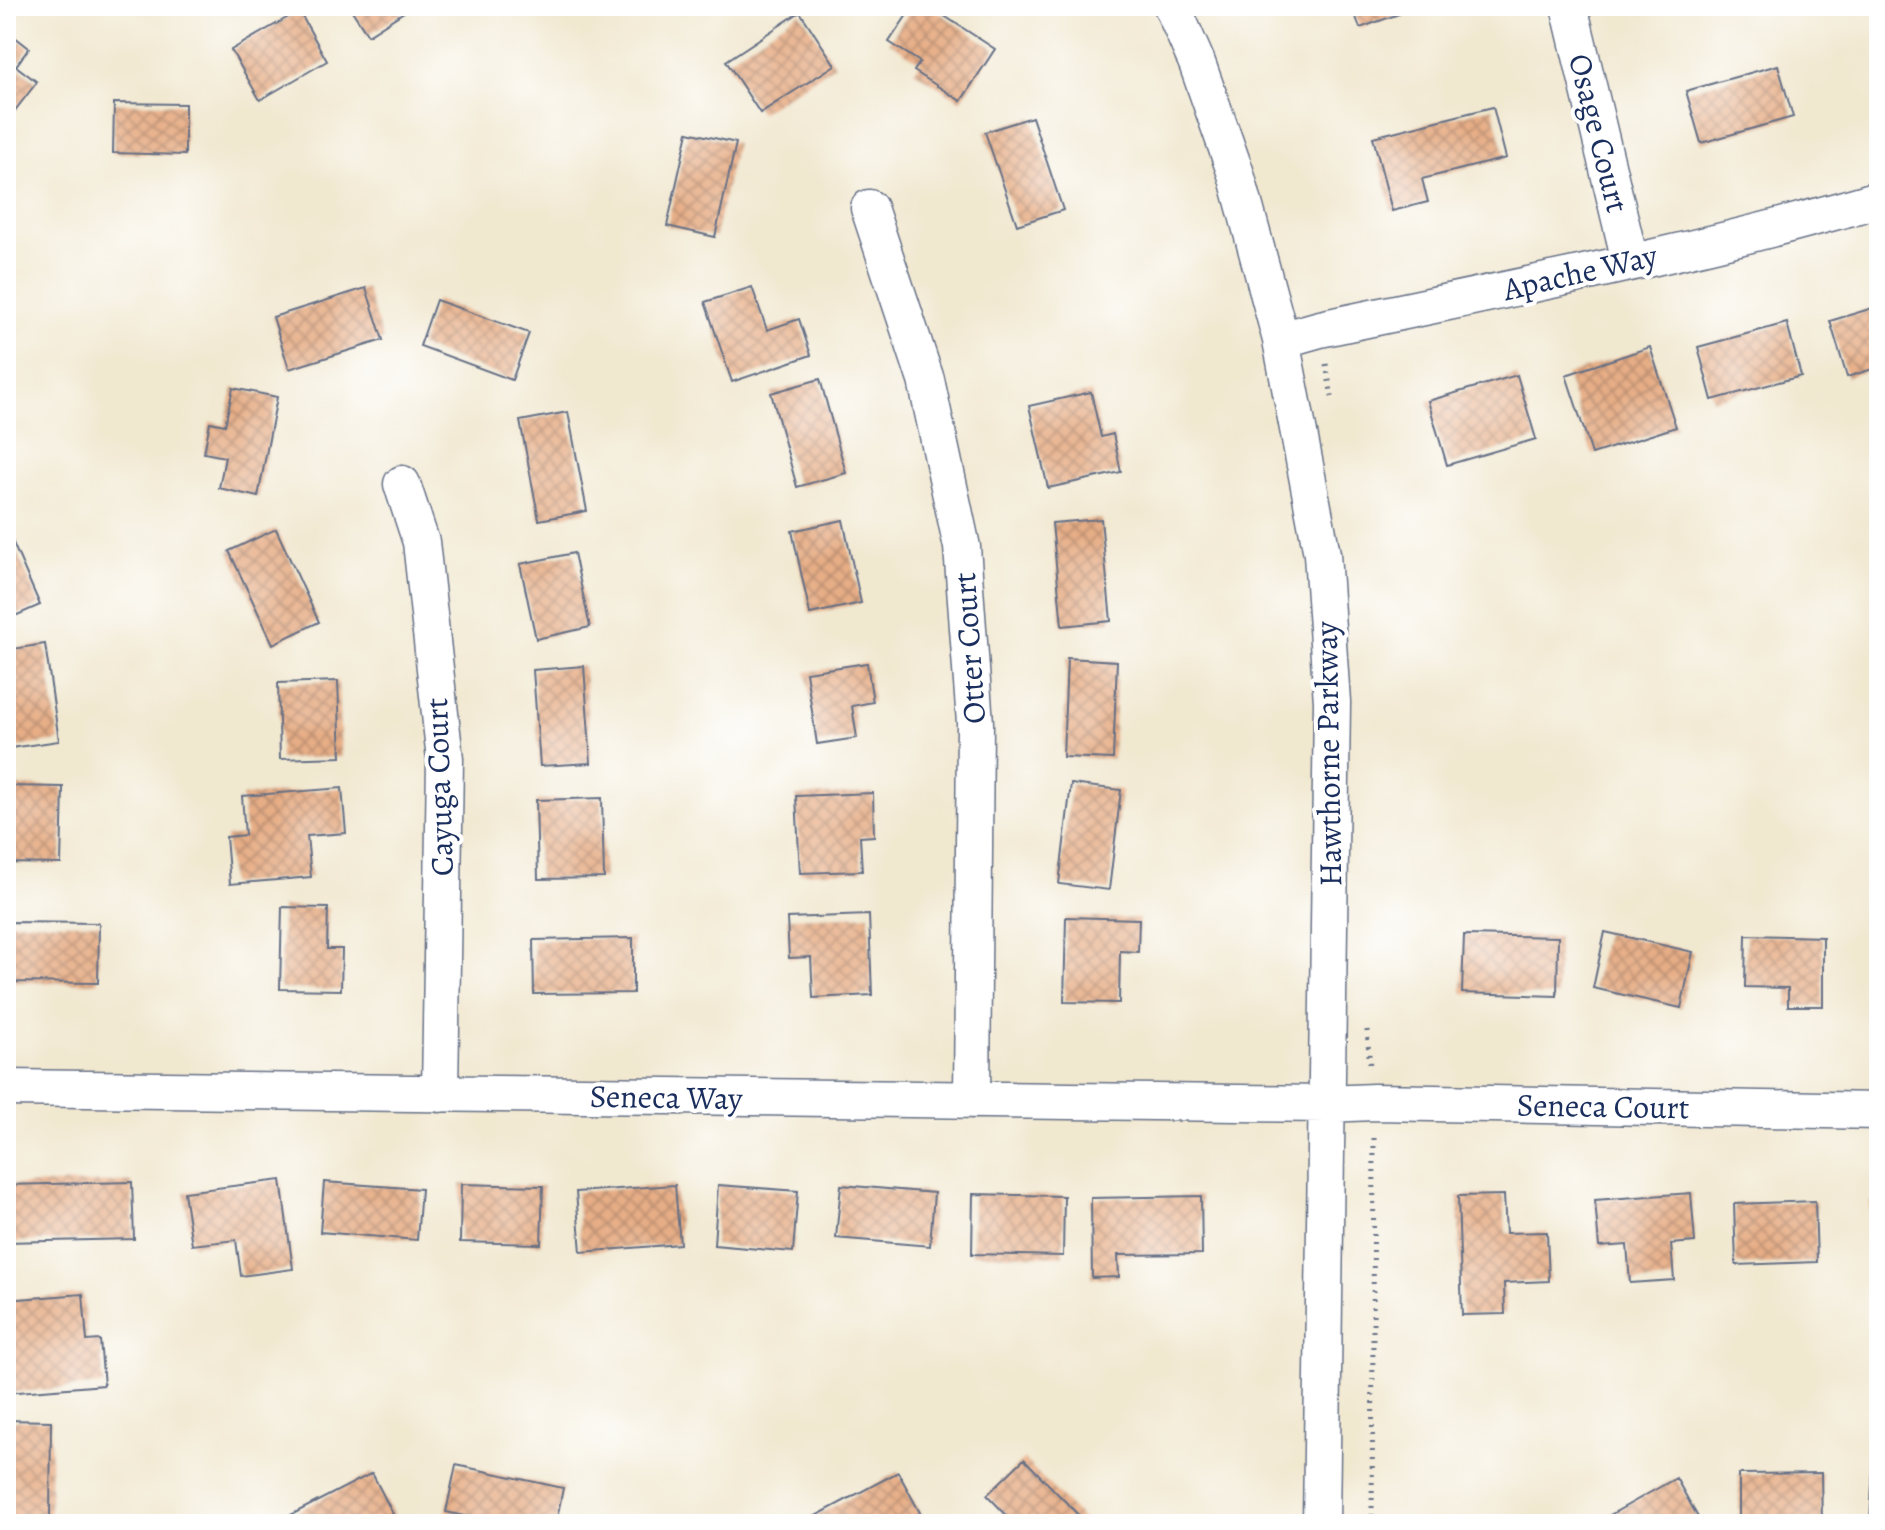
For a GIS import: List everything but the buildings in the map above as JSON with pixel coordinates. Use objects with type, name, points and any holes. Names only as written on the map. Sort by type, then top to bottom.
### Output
[{"type":"street","name":"Hawthorne Parkway","points":[[1172,6],[1197,63],[1236,174],[1281,340],[1322,554],[1332,702],[1321,1524]]},
{"type":"street","name":"Osage Court","points":[[1569,6],[1630,261]]},
{"type":"street","name":"Apache Way","points":[[1281,340],[1630,261],[1825,215],[1879,199]]},
{"type":"street","name":"Otter Court","points":[[869,208],[926,380],[962,547],[975,723],[972,1100]]},
{"type":"street","name":"Cayuga Court","points":[[402,484],[421,542],[445,759],[440,1094]]},
{"type":"street","name":"Seneca Way","points":[[6,1088],[1326,1104]]},
{"type":"street","name":"Seneca Court","points":[[1326,1104],[1374,1102],[1879,1111]]}]
